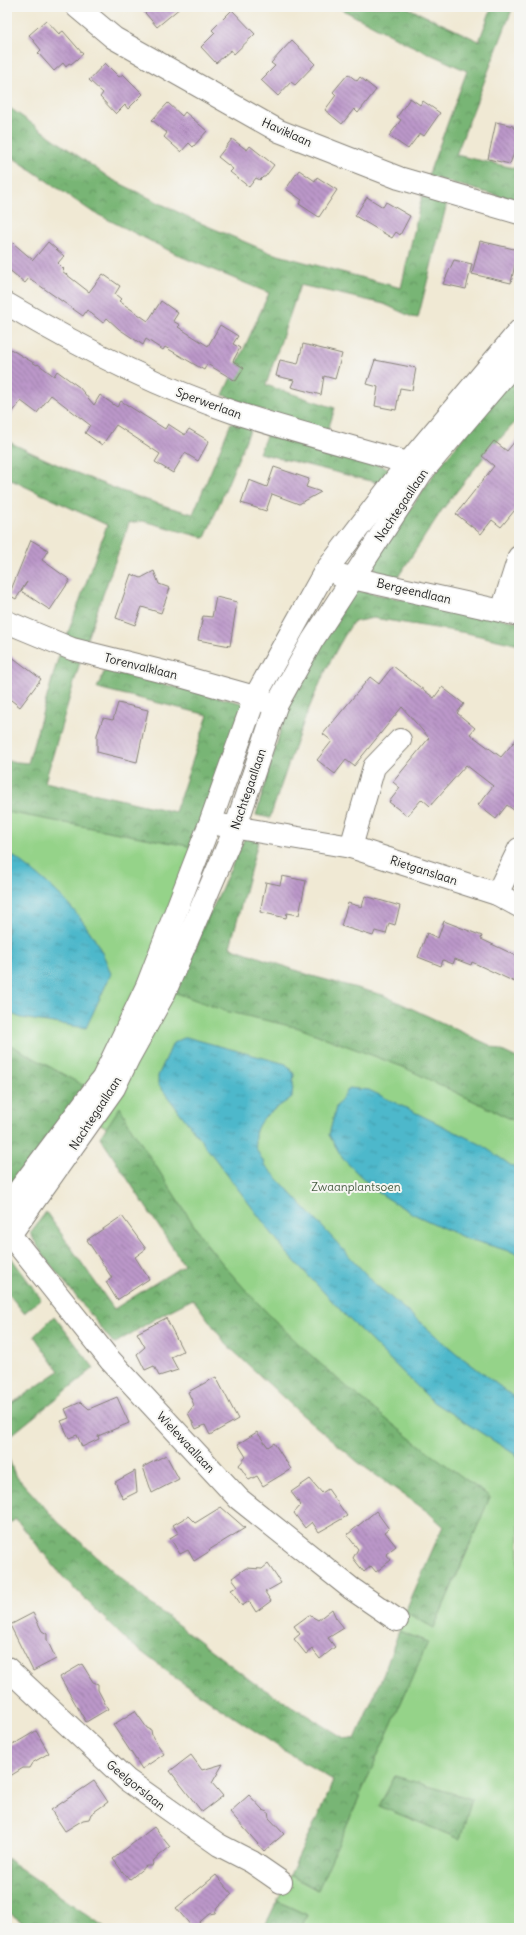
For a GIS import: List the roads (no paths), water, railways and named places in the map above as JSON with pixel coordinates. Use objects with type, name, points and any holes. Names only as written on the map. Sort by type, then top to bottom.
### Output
[{"type":"street","name":"Haviklaan","points":[[77,7],[114,38],[279,131],[399,178],[519,213]]},
{"type":"street","name":"Sperwerlaan","points":[[7,304],[55,333],[167,388],[233,412],[415,468]]},
{"type":"street","name":"Nachtegaallaan","points":[[7,1206],[103,1078],[147,986],[210,823],[255,697],[324,573],[415,468],[517,344]]},
{"type":"street","name":"Nachtegaallaan","points":[[8,1235],[114,1088],[128,1059],[164,994],[235,829],[276,706],[312,641],[352,577],[415,468]]},
{"type":"street","name":"Bergeendlaan","points":[[324,573],[352,577],[511,613],[519,557]]},
{"type":"street","name":"Torenvalklaan","points":[[7,622],[72,649],[255,697],[276,706]]},
{"type":"street","points":[[351,846],[374,767],[400,740]]},
{"type":"street","name":"Rietganslaan","points":[[210,823],[235,829],[351,846],[497,894],[519,906]]},
{"type":"street","points":[[497,894],[519,849]]},
{"type":"street","name":"Wielewaallaan","points":[[8,1235],[110,1360],[239,1499],[352,1589],[397,1620]]},
{"type":"street","name":"Geelgorslaan","points":[[7,1668],[127,1780],[219,1845],[252,1862],[281,1882]]},
{"type":"water","points":[[7,853],[16,858],[56,891],[88,929],[105,958],[111,974],[86,1028],[21,1018],[7,1012]]},
{"type":"water","points":[[186,1037],[286,1064],[294,1074],[292,1097],[266,1116],[257,1128],[255,1144],[266,1166],[375,1284],[456,1353],[519,1401],[519,1457],[433,1402],[347,1317],[286,1252],[158,1084],[158,1076],[173,1043]]},
{"type":"water","points":[[349,1088],[369,1090],[480,1144],[519,1171],[519,1254],[465,1238],[411,1213],[376,1191],[343,1159],[329,1135],[336,1107]]},
{"type":"park label","name":"Zwaanplantsoen","points":[[356,1186]]}]
